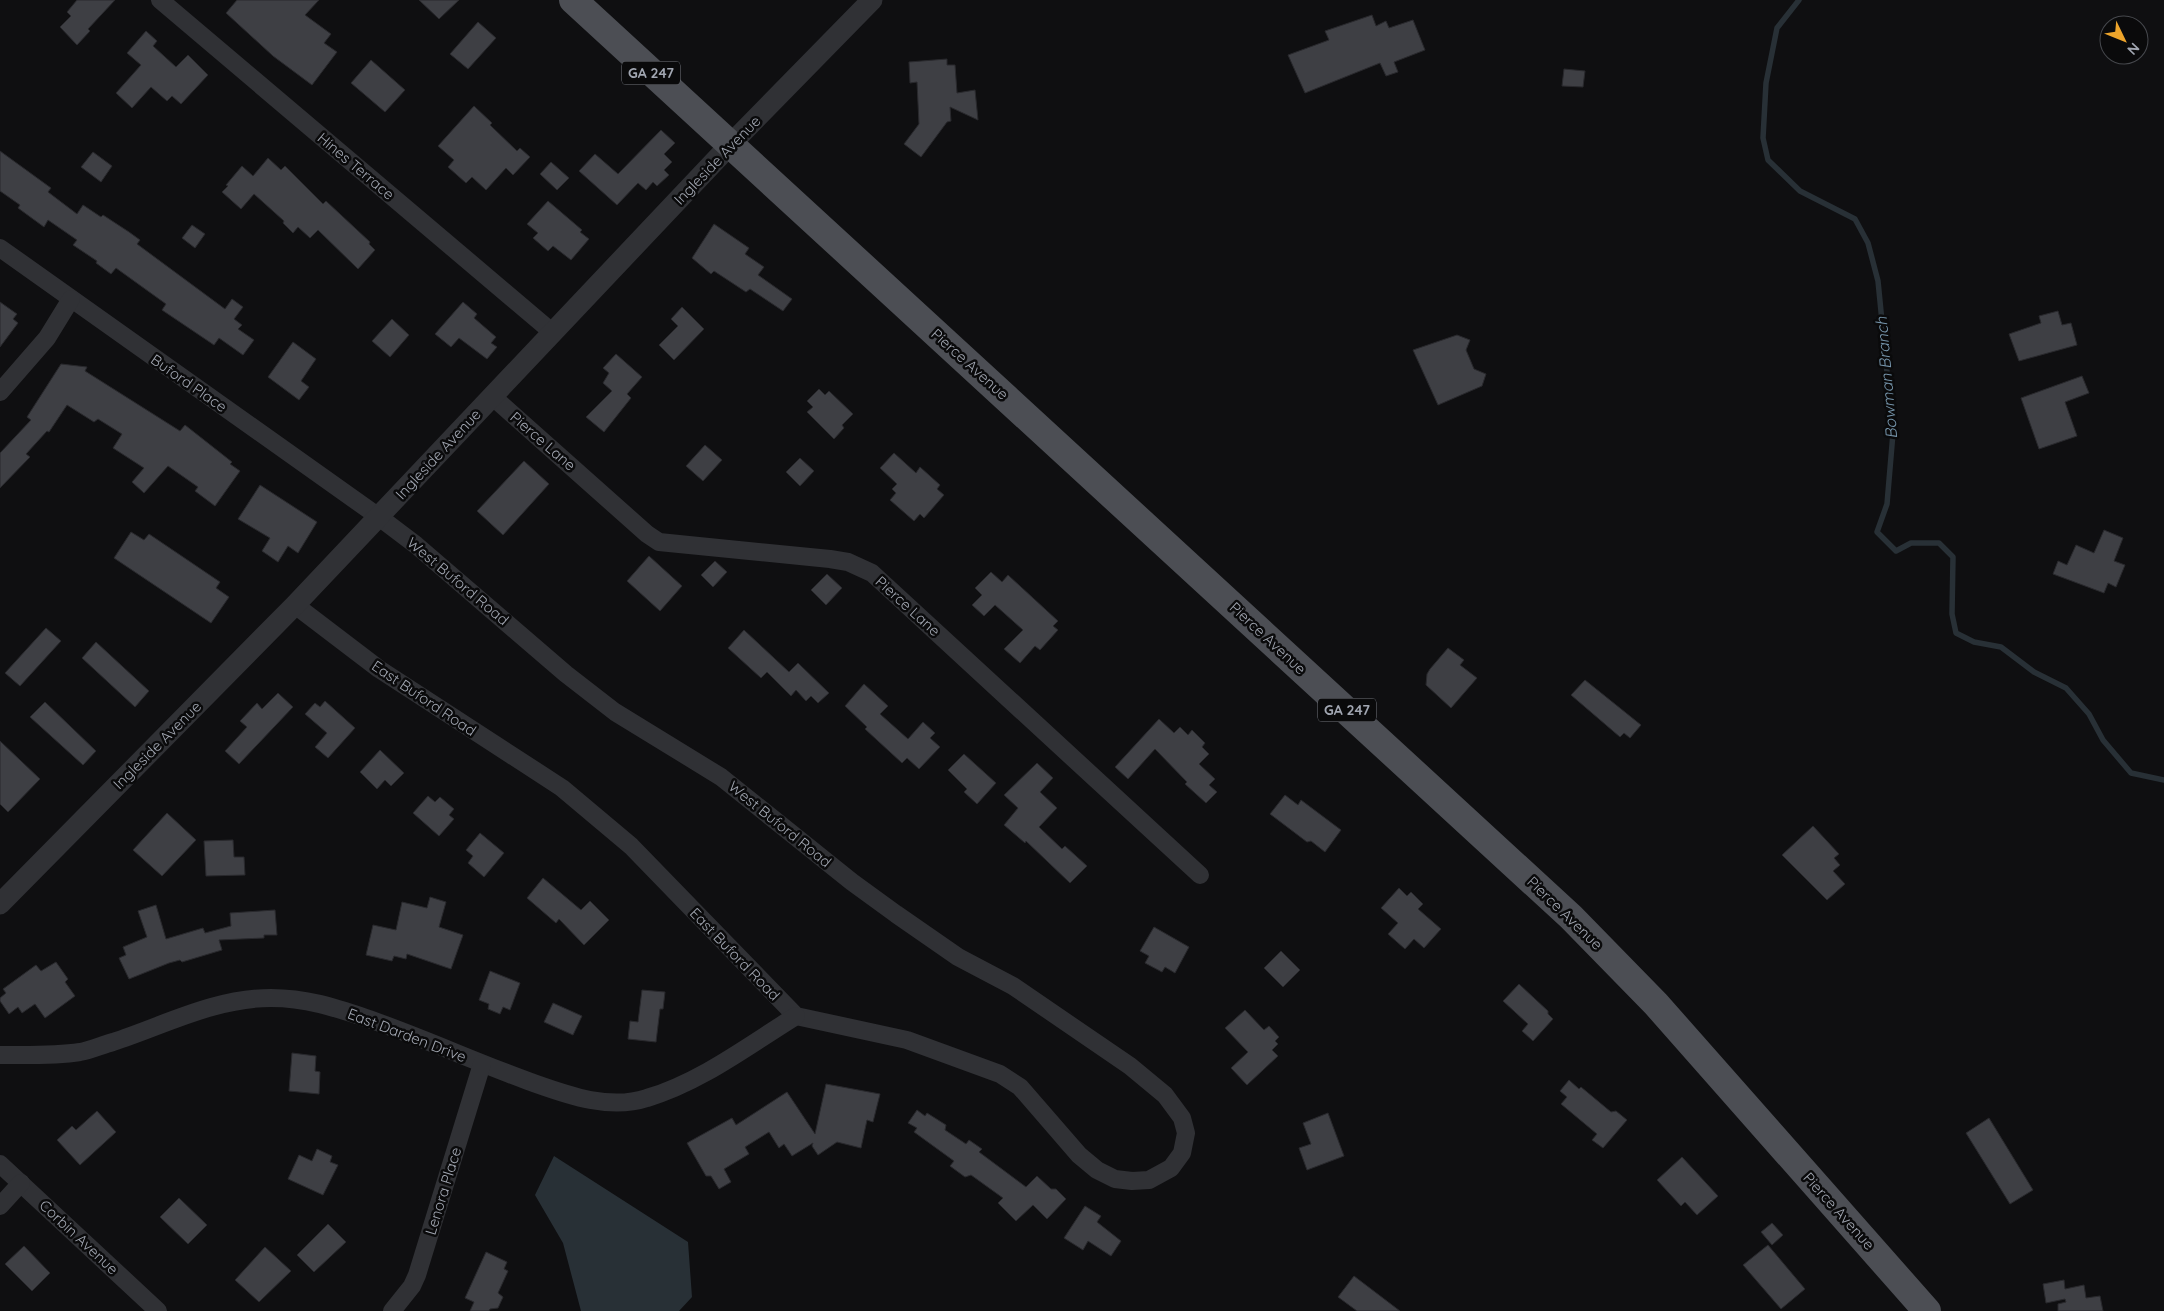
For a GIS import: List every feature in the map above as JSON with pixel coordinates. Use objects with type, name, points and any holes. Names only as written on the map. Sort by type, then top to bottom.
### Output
[{"type":"main road","name":"Pierce Avenue","points":[[573,0],[1571,917],[1656,1004],[1927,1311]]},
{"type":"street","name":"Hines Terrace","points":[[160,0],[552,332]]},
{"type":"street","name":"Ingleside Avenue","points":[[0,904],[295,605],[730,145],[872,0]]},
{"type":"street","name":"Buford Place","points":[[0,248],[379,517]]},
{"type":"street","points":[[0,392],[47,338],[71,299]]},
{"type":"street","name":"Pierce Lane","points":[[493,397],[647,534],[659,542],[830,559],[848,562],[872,573],[1200,875]]},
{"type":"street","name":"West Buford Road","points":[[379,517],[416,545],[566,674],[615,712],[721,777],[852,882],[950,952],[1013,986],[1130,1066],[1166,1095],[1182,1118],[1186,1133],[1182,1152],[1171,1168],[1149,1180],[1132,1182],[1115,1178],[1097,1170],[1079,1154],[1020,1087],[1000,1074],[907,1040],[796,1016]]},
{"type":"street","name":"East Buford Road","points":[[295,605],[379,669],[568,794],[631,846],[796,1016]]},
{"type":"street","name":"East Darden Drive","points":[[0,1055],[82,1052],[213,1006],[242,999],[301,999],[324,1004],[399,1030],[482,1064],[582,1098],[617,1102],[646,1099],[689,1081],[796,1016]]},
{"type":"street","name":"Lenora Place","points":[[392,1311],[412,1286],[417,1276],[482,1064]]},
{"type":"street","name":"Corbin Avenue","points":[[0,1164],[158,1311]]},
{"type":"street","points":[[0,1206],[21,1183]]},
{"type":"shaded area","points":[[554,1156],[688,1242],[692,1297],[679,1311],[581,1311],[563,1243],[535,1195]]},
{"type":"building","points":[[77,0],[115,0],[88,29],[90,31],[77,45],[60,27],[71,16],[67,12]]},
{"type":"building","points":[[237,0],[319,0],[305,15],[331,34],[324,43],[337,52],[312,85],[273,56],[226,13]]},
{"type":"building","points":[[419,0],[459,0],[439,19]]},
{"type":"building","points":[[1372,15],[1376,26],[1386,21],[1389,28],[1413,20],[1425,50],[1394,62],[1398,72],[1386,76],[1380,63],[1305,93],[1288,55],[1329,40],[1325,31]]},
{"type":"building","points":[[478,22],[496,38],[468,69],[450,54]]},
{"type":"building","points":[[146,31],[157,41],[153,46],[176,67],[188,55],[208,75],[181,104],[172,96],[167,101],[151,87],[132,108],[116,93],[141,65],[127,53]]},
{"type":"building","points":[[947,59],[947,65],[955,65],[957,93],[975,90],[978,120],[950,107],[951,121],[947,122],[921,157],[904,144],[919,124],[917,82],[910,83],[909,62]]},
{"type":"building","points":[[371,60],[405,90],[385,112],[351,83]]},
{"type":"building","points":[[1564,69],[1585,71],[1583,87],[1562,86]]},
{"type":"building","points":[[474,106],[492,123],[490,125],[517,151],[520,148],[530,157],[513,175],[506,168],[486,190],[472,177],[466,183],[448,167],[454,160],[438,146]]},
{"type":"building","points":[[661,130],[675,143],[664,154],[672,162],[664,170],[669,175],[657,186],[653,182],[646,190],[638,183],[617,205],[579,171],[595,154],[618,174]]},
{"type":"building","points":[[0,151],[51,188],[48,192],[77,214],[83,205],[101,217],[103,215],[140,240],[137,244],[225,309],[232,299],[243,307],[234,319],[242,325],[238,329],[254,340],[243,355],[219,338],[214,345],[162,310],[166,304],[116,268],[111,274],[96,263],[97,261],[73,245],[77,240],[48,220],[44,227],[18,208],[20,205],[0,191]]},
{"type":"building","points":[[93,152],[112,166],[101,182],[81,167]]},
{"type":"building","points":[[268,158],[281,170],[285,166],[323,204],[326,201],[370,242],[369,244],[375,250],[358,269],[318,230],[310,238],[298,227],[293,233],[283,223],[284,221],[254,194],[241,209],[222,192],[242,166],[253,176]]},
{"type":"building","points":[[551,162],[569,178],[557,190],[540,174]]},
{"type":"building","points":[[548,201],[582,230],[580,232],[589,239],[571,260],[553,246],[548,251],[533,238],[538,233],[527,224]]},
{"type":"building","points":[[714,224],[749,248],[745,254],[764,267],[758,275],[792,299],[783,311],[750,289],[746,292],[714,271],[711,274],[692,258]]},
{"type":"building","points":[[192,225],[205,234],[195,248],[182,238]]},
{"type":"building","points":[[0,302],[17,314],[13,319],[18,323],[0,347]]},
{"type":"building","points":[[463,302],[477,314],[474,318],[496,337],[491,343],[497,347],[487,359],[459,338],[451,347],[435,334]]},
{"type":"building","points":[[682,307],[704,329],[674,360],[659,345],[678,326],[671,319]]},
{"type":"building","points":[[2058,311],[2062,325],[2071,323],[2077,345],[2019,361],[2009,334],[2041,323],[2039,316]]},
{"type":"building","points":[[392,319],[409,335],[390,357],[372,341]]},
{"type":"building","points":[[1457,335],[1470,340],[1466,350],[1474,369],[1486,374],[1482,386],[1438,405],[1413,350]]},
{"type":"building","points":[[293,342],[316,359],[301,381],[309,387],[299,400],[268,377]]},
{"type":"building","points":[[616,354],[642,377],[627,394],[631,398],[604,432],[586,417],[612,391],[603,383],[609,373],[603,368]]},
{"type":"building","points":[[61,364],[87,367],[85,371],[180,431],[185,425],[232,462],[230,464],[240,471],[215,506],[195,491],[198,487],[168,466],[144,493],[132,482],[144,468],[113,448],[122,434],[98,419],[94,422],[67,405],[49,432],[47,431],[26,454],[30,457],[0,488],[0,453],[31,420],[27,417]]},
{"type":"building","points":[[2082,376],[2089,393],[2065,402],[2077,436],[2039,449],[2021,398]]},
{"type":"building","points":[[819,389],[825,395],[829,391],[853,414],[842,425],[844,428],[834,439],[807,412],[813,407],[807,401]]},
{"type":"building","points":[[705,445],[722,460],[703,481],[686,466]]},
{"type":"building","points":[[894,453],[916,473],[920,467],[940,485],[937,489],[944,495],[924,518],[920,514],[914,521],[890,500],[896,493],[892,489],[897,484],[880,468]]},
{"type":"building","points":[[800,458],[814,471],[800,486],[786,472]]},
{"type":"building","points":[[524,461],[549,484],[503,535],[477,511]]},
{"type":"building","points":[[260,485],[317,522],[298,553],[288,546],[278,562],[262,551],[270,538],[238,519]]},
{"type":"building","points":[[2104,530],[2123,538],[2114,561],[2125,565],[2116,587],[2108,583],[2104,593],[2053,574],[2058,561],[2067,565],[2076,545],[2094,553]]},
{"type":"building","points":[[131,532],[144,540],[149,534],[220,582],[216,588],[229,597],[211,623],[114,558]]},
{"type":"building","points":[[649,556],[682,586],[660,611],[627,581]]},
{"type":"building","points":[[715,561],[727,572],[713,587],[701,575]]},
{"type":"building","points":[[991,572],[1002,582],[1008,575],[1058,621],[1053,626],[1058,630],[1040,650],[1035,646],[1020,663],[1004,649],[1023,630],[995,605],[984,616],[972,605],[982,595],[975,588]]},
{"type":"building","points":[[827,574],[842,588],[826,605],[811,590]]},
{"type":"building","points":[[46,628],[61,641],[20,686],[5,673]]},
{"type":"building","points":[[744,630],[789,672],[798,663],[829,693],[818,703],[811,696],[806,701],[796,690],[791,696],[767,672],[761,678],[728,648]]},
{"type":"building","points":[[96,642],[149,691],[135,707],[82,658]]},
{"type":"building","points":[[1448,648],[1464,660],[1460,665],[1477,678],[1451,708],[1426,685],[1427,674]]},
{"type":"building","points":[[1585,680],[1641,725],[1630,738],[1624,733],[1620,737],[1571,695]]},
{"type":"building","points":[[864,684],[888,706],[880,714],[908,739],[923,722],[935,733],[930,738],[940,747],[919,769],[907,758],[902,763],[865,729],[867,727],[845,706]]},
{"type":"building","points":[[278,693],[293,707],[239,764],[225,751],[247,727],[240,721],[257,703],[262,709]]},
{"type":"building","points":[[325,701],[355,728],[328,758],[315,747],[327,733],[305,714],[315,703],[320,707]]},
{"type":"building","points":[[45,702],[96,751],[83,765],[30,717]]},
{"type":"building","points":[[1159,719],[1174,733],[1180,727],[1188,735],[1192,730],[1205,743],[1202,747],[1209,754],[1199,764],[1215,779],[1209,785],[1217,792],[1206,803],[1185,784],[1187,782],[1155,749],[1128,779],[1115,767]]},
{"type":"building","points":[[0,741],[40,779],[8,812],[0,804]]},
{"type":"building","points":[[380,750],[404,773],[391,786],[385,780],[377,789],[360,772]]},
{"type":"building","points":[[964,754],[996,783],[977,804],[964,792],[967,789],[948,770]]},
{"type":"building","points":[[1037,763],[1053,778],[1040,792],[1057,808],[1039,827],[1062,849],[1065,846],[1087,866],[1070,883],[1026,841],[1025,843],[1004,825],[1018,808],[1004,795]]},
{"type":"building","points":[[1285,795],[1298,805],[1301,800],[1341,830],[1325,852],[1311,841],[1307,842],[1270,814]]},
{"type":"building","points":[[428,796],[435,802],[440,797],[454,809],[449,815],[454,819],[439,836],[413,813]]},
{"type":"building","points":[[167,813],[196,840],[162,876],[133,850]]},
{"type":"building","points":[[1813,826],[1839,854],[1834,858],[1840,865],[1833,871],[1845,884],[1827,900],[1782,855]]},
{"type":"building","points":[[480,833],[504,853],[484,877],[468,863],[473,856],[466,850]]},
{"type":"building","points":[[233,840],[234,857],[244,857],[245,875],[206,876],[204,841]]},
{"type":"building","points":[[543,878],[581,910],[590,901],[609,920],[584,945],[559,919],[556,923],[527,898]]},
{"type":"building","points":[[1399,888],[1407,896],[1411,892],[1423,904],[1418,909],[1441,929],[1424,948],[1414,939],[1405,949],[1388,934],[1398,923],[1381,908]]},
{"type":"building","points":[[430,897],[446,902],[439,927],[463,935],[451,969],[407,954],[406,959],[394,956],[392,961],[366,955],[373,925],[396,930],[402,902],[427,908]]},
{"type":"building","points":[[156,905],[166,939],[203,928],[205,933],[231,926],[230,913],[275,910],[277,935],[264,935],[264,938],[219,940],[222,950],[182,962],[180,960],[169,963],[129,979],[119,958],[126,955],[123,947],[147,937],[138,911]]},
{"type":"building","points":[[1154,927],[1189,947],[1175,973],[1165,967],[1162,972],[1145,963],[1149,956],[1140,951]]},
{"type":"building","points":[[1281,951],[1300,970],[1283,987],[1264,968]]},
{"type":"building","points":[[56,962],[68,979],[65,982],[75,996],[45,1018],[35,1004],[22,1013],[18,1007],[9,1014],[0,1001],[0,998],[6,993],[3,989],[36,965],[41,971]]},
{"type":"building","points":[[490,971],[520,983],[510,1010],[503,1007],[500,1014],[488,1009],[489,1004],[479,1000]]},
{"type":"building","points":[[1519,984],[1548,1011],[1548,1014],[1553,1019],[1533,1041],[1522,1031],[1528,1024],[1503,1001]]},
{"type":"building","points":[[642,990],[665,992],[663,1009],[660,1009],[656,1042],[628,1039],[630,1021],[638,1022]]},
{"type":"building","points":[[553,1003],[582,1016],[573,1035],[544,1022]]},
{"type":"building","points":[[1245,1010],[1264,1030],[1269,1026],[1279,1037],[1275,1041],[1278,1044],[1272,1050],[1278,1056],[1247,1085],[1231,1068],[1248,1052],[1225,1028]]},
{"type":"building","points":[[292,1053],[316,1056],[315,1071],[320,1072],[319,1094],[289,1091]]},
{"type":"building","points":[[1569,1080],[1579,1089],[1581,1087],[1611,1112],[1616,1111],[1627,1120],[1603,1148],[1592,1140],[1597,1134],[1561,1104],[1567,1097],[1560,1091]]},
{"type":"building","points":[[826,1084],[880,1094],[873,1122],[867,1120],[861,1148],[837,1142],[818,1155],[812,1146],[813,1143],[792,1156],[784,1144],[779,1148],[769,1132],[745,1147],[749,1154],[724,1169],[731,1182],[719,1189],[711,1176],[706,1176],[687,1143],[732,1118],[736,1125],[787,1092],[815,1134]]},
{"type":"building","points":[[917,1110],[925,1116],[927,1113],[946,1125],[945,1130],[966,1144],[969,1140],[982,1149],[979,1152],[1026,1187],[1037,1176],[1051,1189],[1056,1189],[1066,1199],[1047,1219],[1033,1205],[1016,1221],[998,1203],[1003,1198],[971,1175],[965,1177],[950,1166],[954,1161],[914,1132],[917,1128],[908,1123]]},
{"type":"building","points":[[97,1111],[116,1132],[80,1165],[57,1140],[72,1126],[76,1130]]},
{"type":"building","points":[[1328,1113],[1344,1156],[1307,1170],[1299,1148],[1311,1144],[1303,1123]]},
{"type":"building","points":[[1989,1118],[2033,1190],[2010,1204],[1966,1133]]},
{"type":"building","points":[[317,1149],[332,1156],[330,1162],[338,1165],[323,1195],[288,1179],[299,1155],[312,1161]]},
{"type":"building","points":[[1682,1157],[1718,1196],[1697,1215],[1685,1202],[1681,1206],[1657,1180]]},
{"type":"building","points":[[179,1198],[207,1225],[188,1244],[160,1217]]},
{"type":"building","points":[[1085,1206],[1101,1216],[1097,1222],[1121,1241],[1111,1256],[1088,1241],[1083,1250],[1064,1238]]},
{"type":"building","points":[[1772,1223],[1783,1235],[1772,1245],[1761,1232]]},
{"type":"building","points":[[328,1224],[346,1242],[314,1272],[297,1255]]},
{"type":"building","points":[[1768,1245],[1805,1289],[1781,1309],[1743,1265]]},
{"type":"building","points":[[24,1246],[50,1273],[32,1291],[5,1264]]},
{"type":"building","points":[[265,1247],[291,1271],[259,1302],[235,1280]]},
{"type":"building","points":[[486,1252],[507,1262],[504,1269],[508,1271],[498,1293],[503,1297],[498,1308],[490,1309],[489,1311],[470,1311],[474,1302],[465,1298]]},
{"type":"building","points":[[1354,1276],[1400,1311],[1357,1311],[1338,1297]]},
{"type":"building","points":[[2064,1280],[2065,1289],[2084,1285],[2086,1298],[2100,1296],[2103,1311],[2058,1311],[2058,1304],[2066,1302],[2065,1299],[2046,1303],[2043,1284]]},
{"type":"waterway","name":"Bowman Branch","points":[[1799,0],[1777,28],[1766,83],[1763,138],[1768,160],[1800,191],[1855,219],[1868,243],[1878,281],[1893,433],[1887,504],[1877,532],[1896,551],[1911,543],[1939,543],[1953,557],[1952,614],[1956,633],[1974,642],[2001,647],[2034,672],[2066,688],[2089,714],[2103,740],[2131,773],[2164,780]]}]
